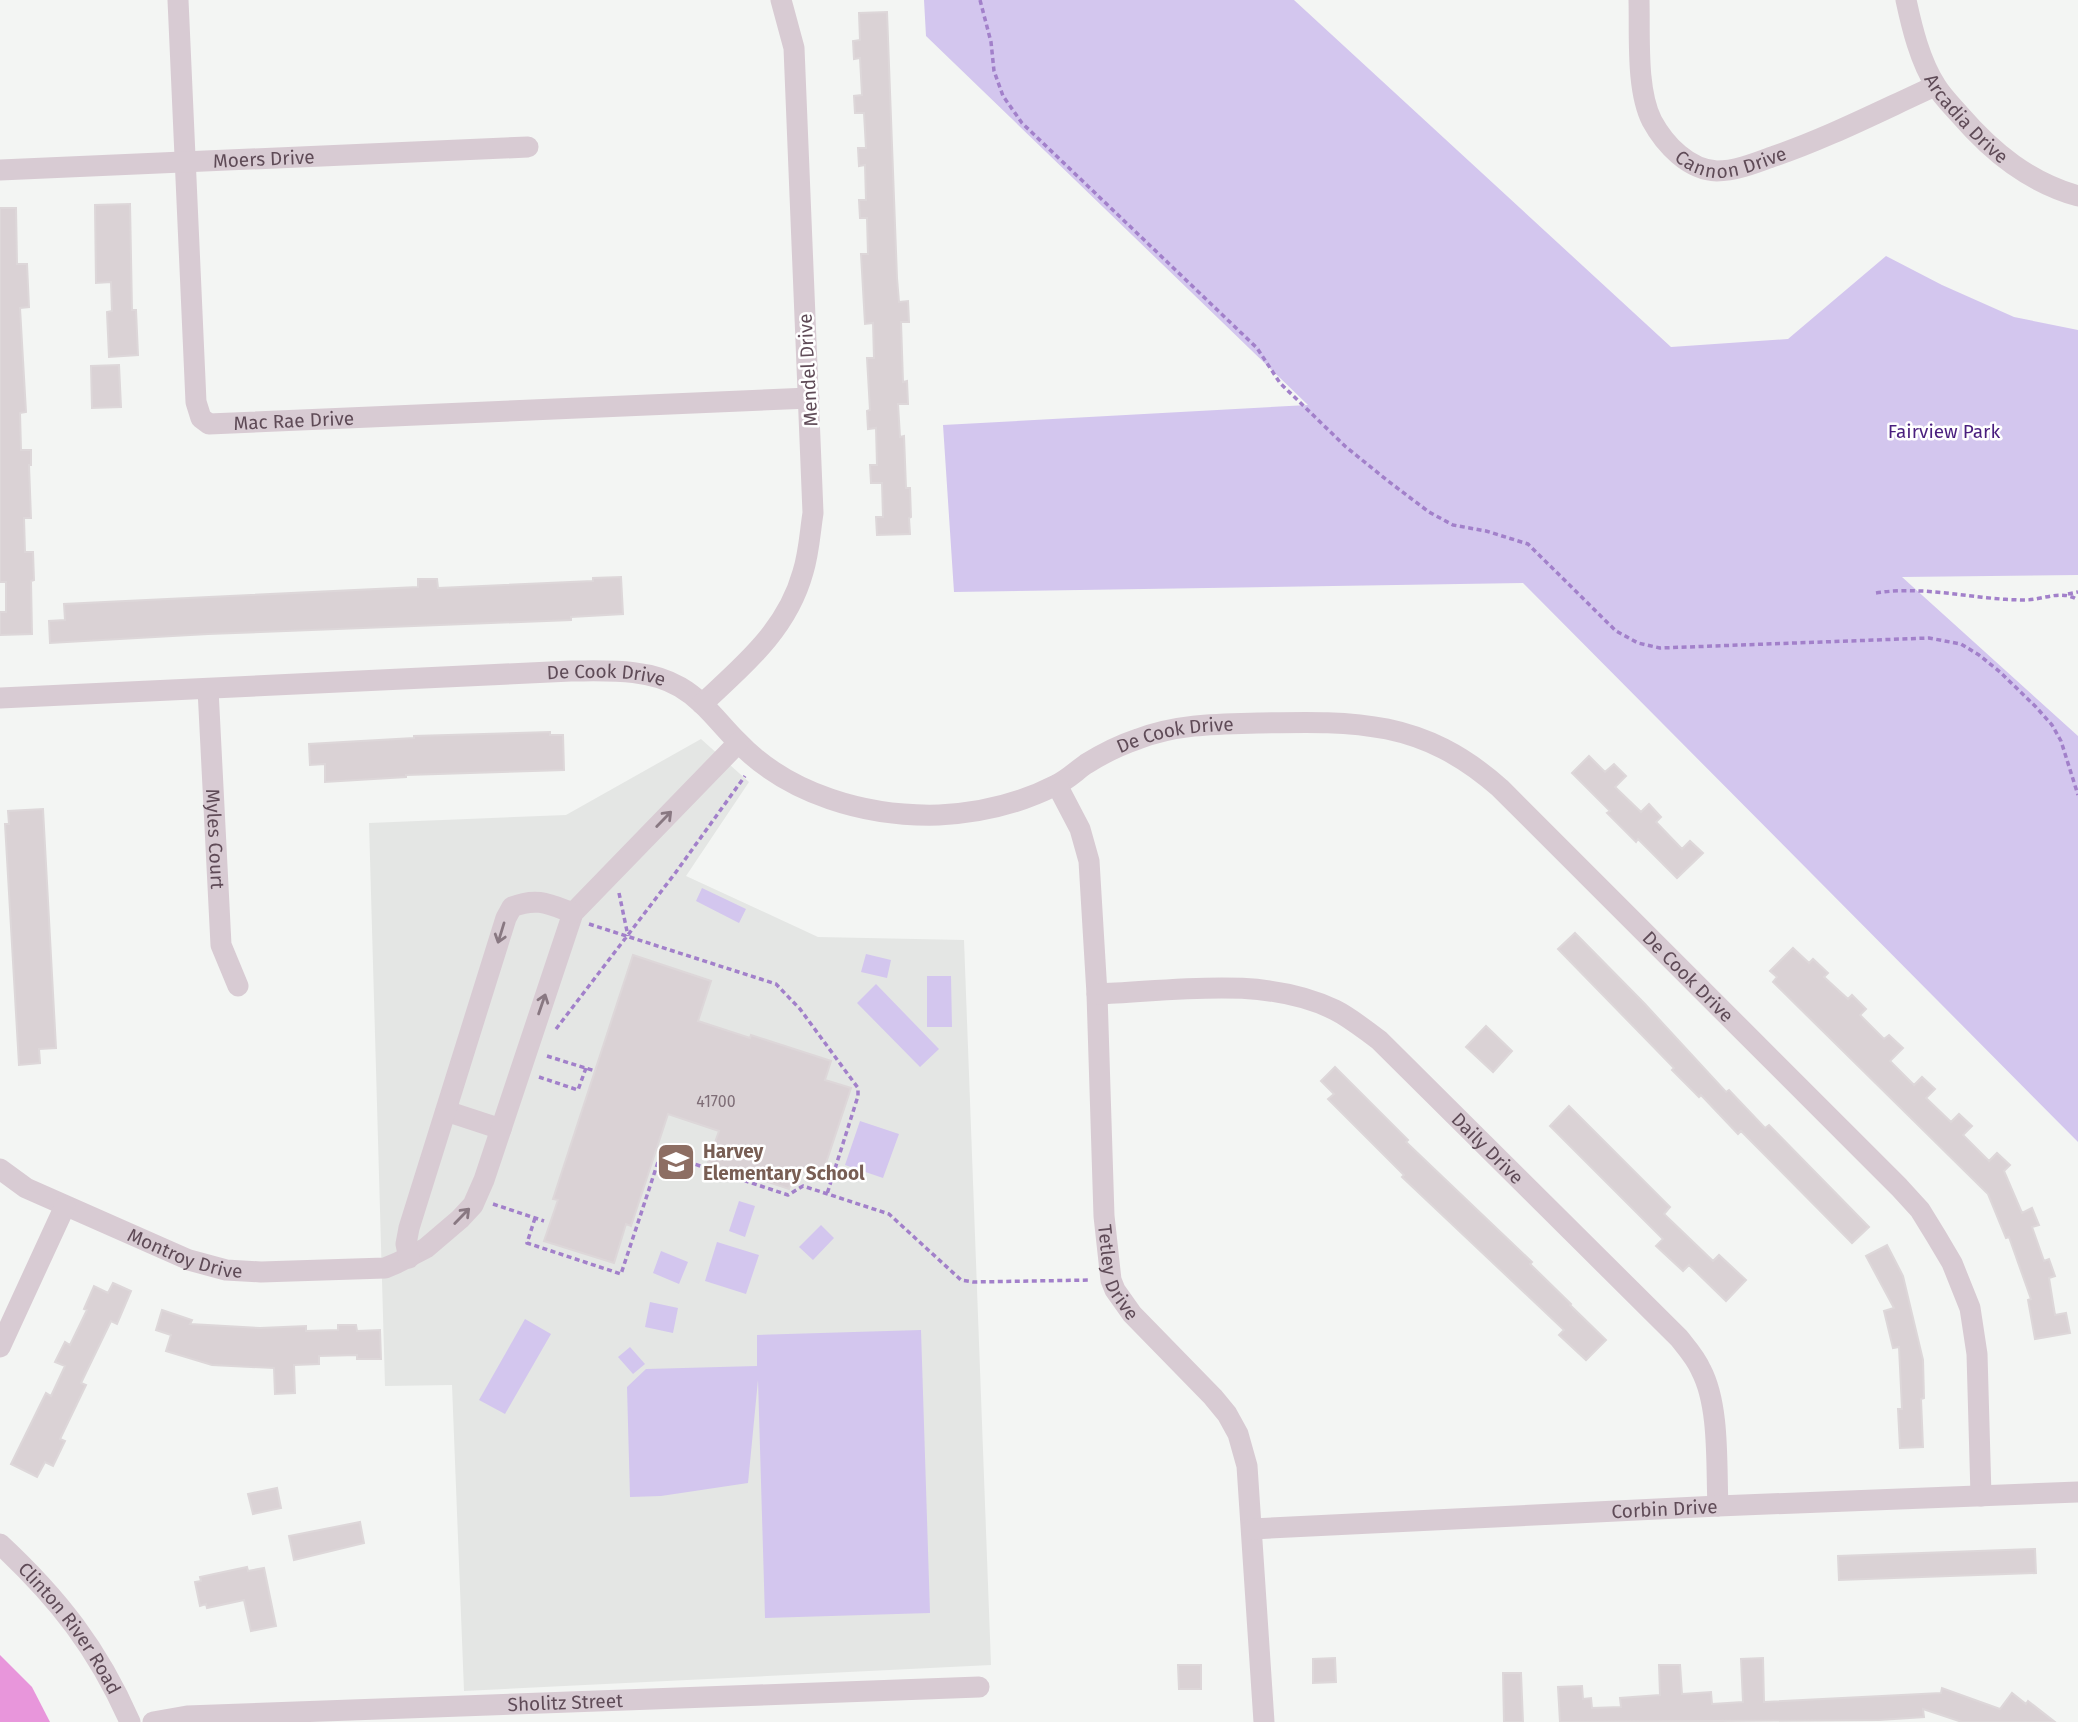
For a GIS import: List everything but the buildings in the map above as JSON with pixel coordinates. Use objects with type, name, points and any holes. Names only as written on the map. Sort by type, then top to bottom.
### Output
[{"type":"street","name":"Mac Rae Drive","points":[[178,0],[196,402],[201,418],[209,424],[809,398]]},
{"type":"street","name":"Mendel Drive","points":[[702,704],[757,654],[787,610],[803,572],[814,501],[794,48],[781,0]]},
{"type":"street","name":"Cannon Drive","points":[[1639,0],[1643,83],[1652,121],[1669,146],[1692,164],[1705,169],[1730,170],[1796,149],[1935,86]]},
{"type":"street","name":"Arcadia Drive","points":[[1906,0],[1915,39],[1935,86],[1981,138],[2000,155],[2039,181],[2078,196]]},
{"type":"street","name":"Moers Drive","points":[[0,170],[528,147]]},
{"type":"street","name":"De Cook Drive","points":[[0,698],[571,671],[621,671],[656,678],[678,686],[716,716],[738,743],[776,773],[810,792],[847,805],[885,812],[942,815],[989,810],[1025,799],[1057,785],[1111,750],[1161,731],[1212,724],[1363,724],[1386,727],[1433,743],[1479,770],[1920,1210],[1952,1263],[1970,1308],[1976,1354],[1982,1496]]},
{"type":"street","name":"Myles Court","points":[[208,689],[221,945],[238,986]]},
{"type":"street","points":[[580,918],[542,901],[527,901],[512,907],[506,918],[409,1228],[406,1244],[409,1258],[426,1248],[472,1205],[484,1180],[580,918],[738,743]]},
{"type":"street","name":"Tetley Drive","points":[[1057,785],[1080,829],[1089,861],[1097,994],[1104,1216],[1111,1280],[1121,1301],[1213,1396],[1227,1413],[1238,1434],[1247,1466],[1264,1722]]},
{"type":"street","name":"Daily Drive","points":[[1097,994],[1212,989],[1252,989],[1282,993],[1335,1010],[1379,1040],[1679,1338],[1693,1356],[1703,1371],[1713,1412],[1718,1506]]},
{"type":"street","points":[[446,1111],[501,1129]]},
{"type":"street","name":"Montroy Drive","points":[[0,1169],[26,1188],[65,1206],[189,1261],[226,1270],[261,1272],[385,1268],[409,1258]]},
{"type":"street","points":[[0,1347],[65,1206]]},
{"type":"street","name":"Corbin Drive","points":[[1252,1529],[1718,1506],[2078,1492]]},
{"type":"street","name":"Clinton River Road","points":[[0,1544],[35,1578],[80,1631],[110,1679],[130,1722]]},
{"type":"street","name":"Sholitz Street","points":[[153,1722],[187,1716],[979,1687]]},
{"type":"path","points":[[980,0],[991,42],[994,71],[1003,96],[1022,123],[1257,348],[1280,383],[1346,447],[1429,512],[1452,525],[1486,531],[1528,544],[1616,631],[1638,643],[1661,648],[1929,638],[1961,644],[2000,672],[2052,724],[2061,741],[2078,794]]},
{"type":"path","points":[[1876,593],[1900,589],[1978,598],[2028,600],[2078,592]]},
{"type":"path","points":[[2066,595],[2078,600]]},
{"type":"path","points":[[551,1029],[559,1026],[745,776]]},
{"type":"path","points":[[618,888],[628,936]]},
{"type":"path","points":[[580,918],[776,984],[800,1009],[858,1088],[859,1096],[827,1194]]},
{"type":"path","points":[[543,1054],[595,1071]]},
{"type":"path","points":[[536,1076],[579,1090],[586,1068]]},
{"type":"path","points":[[535,1218],[527,1243],[621,1274],[661,1153],[788,1195],[803,1186],[889,1214],[961,1280],[1111,1280]]},
{"type":"path","points":[[493,1204],[544,1221]]},
{"type":"shaded area","name":"Harvey Elementary School","points":[[701,739],[749,782],[686,876],[818,937],[964,940],[991,1665],[464,1691],[452,1385],[385,1386],[369,823],[566,815]]},
{"type":"shaded area","points":[[0,1655],[32,1687],[50,1722],[0,1722]]},
{"type":"green space","name":"Fairview Park","points":[[924,0],[1294,0],[1671,347],[1788,339],[1886,256],[2014,317],[2078,330],[2078,575],[1902,577],[2078,736],[2078,1142],[1523,583],[954,592],[943,425],[1308,405],[926,36]]},
{"type":"green space","points":[[702,888],[746,909],[739,923],[696,901]]},
{"type":"green space","points":[[866,954],[891,960],[887,978],[861,972]]},
{"type":"green space","points":[[927,976],[951,976],[952,1027],[927,1027]]},
{"type":"green space","points":[[876,984],[939,1049],[920,1067],[857,1003]]},
{"type":"green space","points":[[860,1121],[899,1134],[883,1178],[845,1165]]},
{"type":"green space","points":[[739,1201],[755,1206],[745,1237],[729,1231]]},
{"type":"green space","points":[[821,1225],[834,1238],[813,1260],[799,1247]]},
{"type":"green space","points":[[717,1242],[759,1255],[746,1294],[705,1281]]},
{"type":"green space","points":[[661,1251],[688,1262],[679,1284],[653,1273]]},
{"type":"green space","points":[[650,1302],[678,1308],[673,1333],[645,1327]]},
{"type":"green space","points":[[525,1319],[551,1334],[505,1414],[479,1400]]},
{"type":"green space","points":[[921,1330],[930,1613],[765,1618],[758,1380],[748,1483],[661,1496],[630,1497],[627,1387],[646,1369],[757,1366],[757,1335]]},
{"type":"green space","points":[[630,1347],[645,1364],[633,1374],[618,1357]]},
{"type":"place","name":"Harvey Elementary School","points":[[676,1162]]}]
